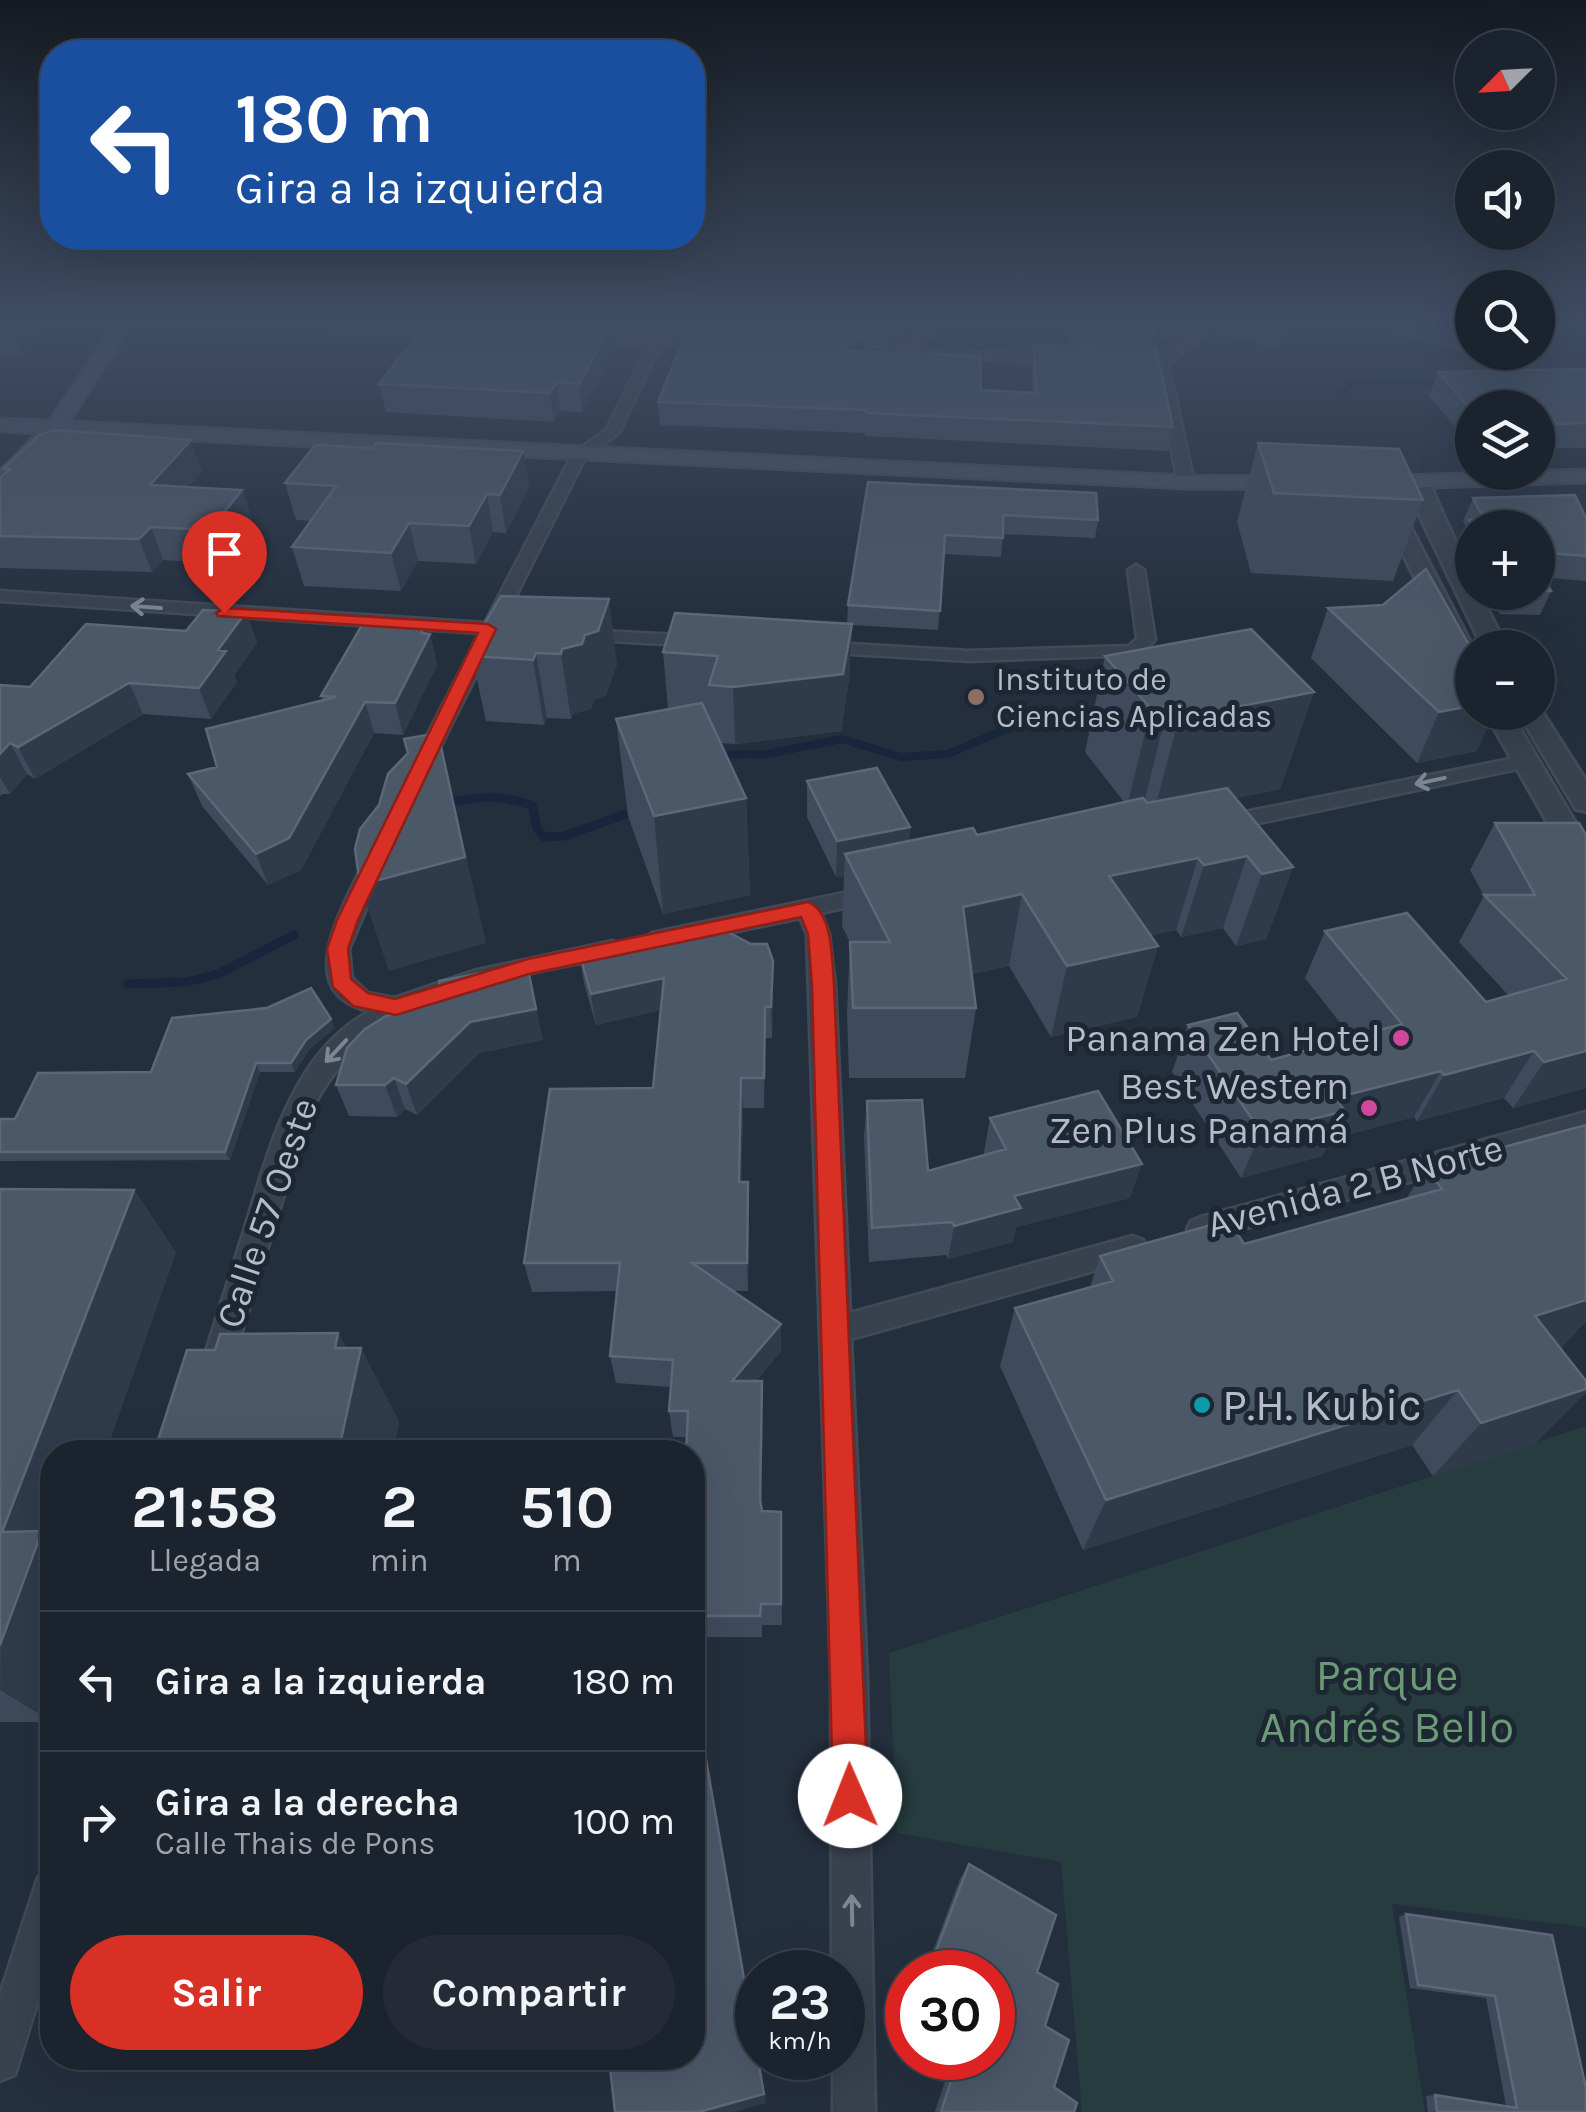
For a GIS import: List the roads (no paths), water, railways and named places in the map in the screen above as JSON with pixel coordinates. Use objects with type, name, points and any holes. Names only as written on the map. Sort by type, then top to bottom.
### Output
[{"type":"main road","points":[[0,483],[58,424]]},
{"type":"main road","points":[[0,425],[1186,482],[1316,483]]},
{"type":"main road","points":[[1348,483],[1586,476]]},
{"type":"street","points":[[416,777],[580,452],[612,433],[617,424]]},
{"type":"street","points":[[1174,424],[1186,482]]},
{"type":"street","points":[[1420,483],[1432,518],[1486,630]]},
{"type":"street","points":[[1377,484],[1455,639]]},
{"type":"street","points":[[1394,514],[1413,511],[1432,518]]},
{"type":"street","points":[[792,646],[970,656],[1123,654],[1134,651],[1146,640],[1136,570]]},
{"type":"street","points":[[0,596],[534,632]]},
{"type":"street","points":[[565,634],[716,642]]},
{"type":"street","points":[[1507,730],[1586,866]]},
{"type":"street","points":[[1513,730],[1518,734],[1533,734],[1533,730]]},
{"type":"street","points":[[1541,730],[1586,803]]},
{"type":"street","points":[[1190,830],[1586,749]]},
{"type":"street","points":[[384,842],[337,949],[341,982],[361,1000],[396,1007]]},
{"type":"street","name":"Calle 57 Oeste","points":[[206,1398],[296,1113],[324,1062],[350,1035],[396,1007],[528,966],[903,889]]},
{"type":"street","points":[[808,908],[818,934],[823,984],[849,1677],[854,2112]]},
{"type":"street","name":"Avenida 2 B Norte","points":[[835,1330],[1586,1122]]},
{"type":"street","points":[[0,2060],[40,1930]]},
{"type":"waterway","points":[[716,755],[767,754],[842,739],[901,757],[948,754],[1051,710]]},
{"type":"waterway","points":[[443,803],[477,798]]},
{"type":"waterway","points":[[459,800],[477,798]]},
{"type":"waterway","points":[[477,798],[507,799]]},
{"type":"waterway","points":[[503,798],[507,799]]},
{"type":"waterway","points":[[507,799],[517,800]]},
{"type":"waterway","points":[[507,799],[532,805],[537,828],[544,837],[564,836],[629,813],[635,807]]},
{"type":"waterway","points":[[127,984],[186,982],[218,974],[294,935]]},
{"type":"place","name":"Instituto de Ciencias Aplicadas","points":[[976,697]]},
{"type":"place","name":"Panama Zen Hotel","points":[[1401,1038]]},
{"type":"place","name":"Best Western Zen Plus Panamá","points":[[1369,1108]]},
{"type":"place","name":"P.H. Kubic","points":[[1202,1405]]},
{"type":"park label","name":"Parque Andrés Bello","points":[[1387,1701]]}]
